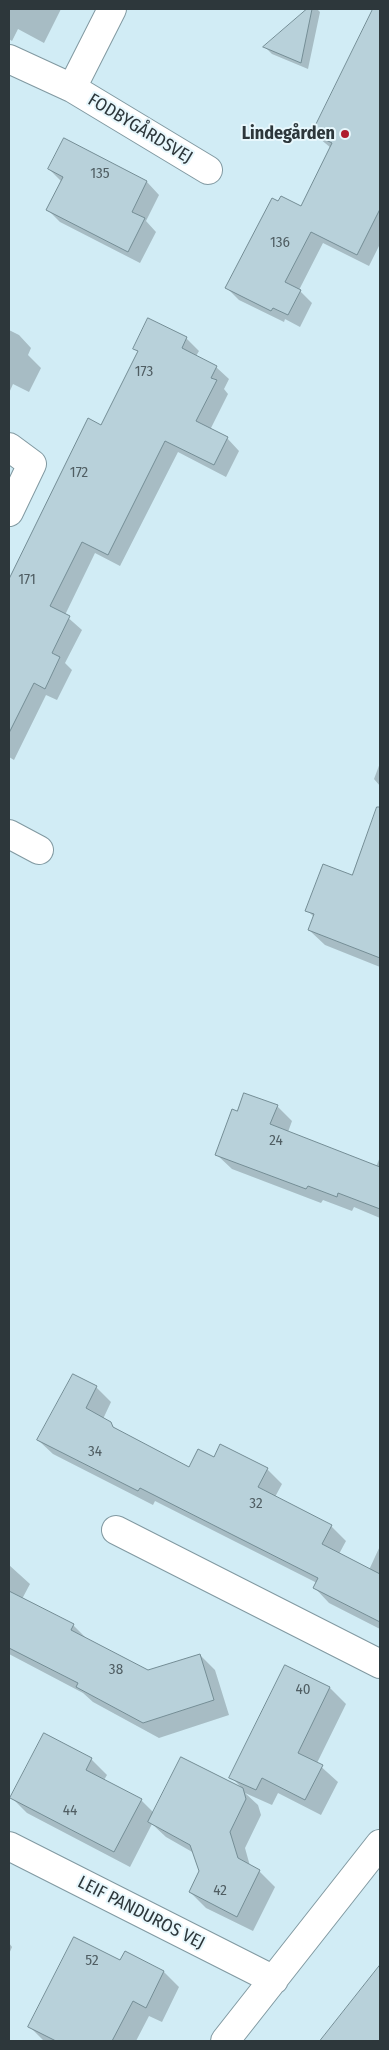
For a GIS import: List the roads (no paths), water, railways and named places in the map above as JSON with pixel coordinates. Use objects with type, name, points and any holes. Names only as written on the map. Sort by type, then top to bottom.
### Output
[{"type":"street","name":"FODBYGÅRDSVEJ","points":[[72,88],[112,9]]},
{"type":"street","name":"FODBYGÅRDSVEJ","points":[[9,58],[72,88],[208,170]]},
{"type":"street","points":[[9,447],[32,464],[9,512]]},
{"type":"street","points":[[9,834],[39,850]]},
{"type":"street","points":[[116,1530],[380,1664]]},
{"type":"street","points":[[225,2041],[380,1844]]},
{"type":"street","name":"LEIF PANDUROS VEJ","points":[[9,1846],[274,1980]]},
{"type":"place","name":"Lindegården","points":[[345,134]]}]
